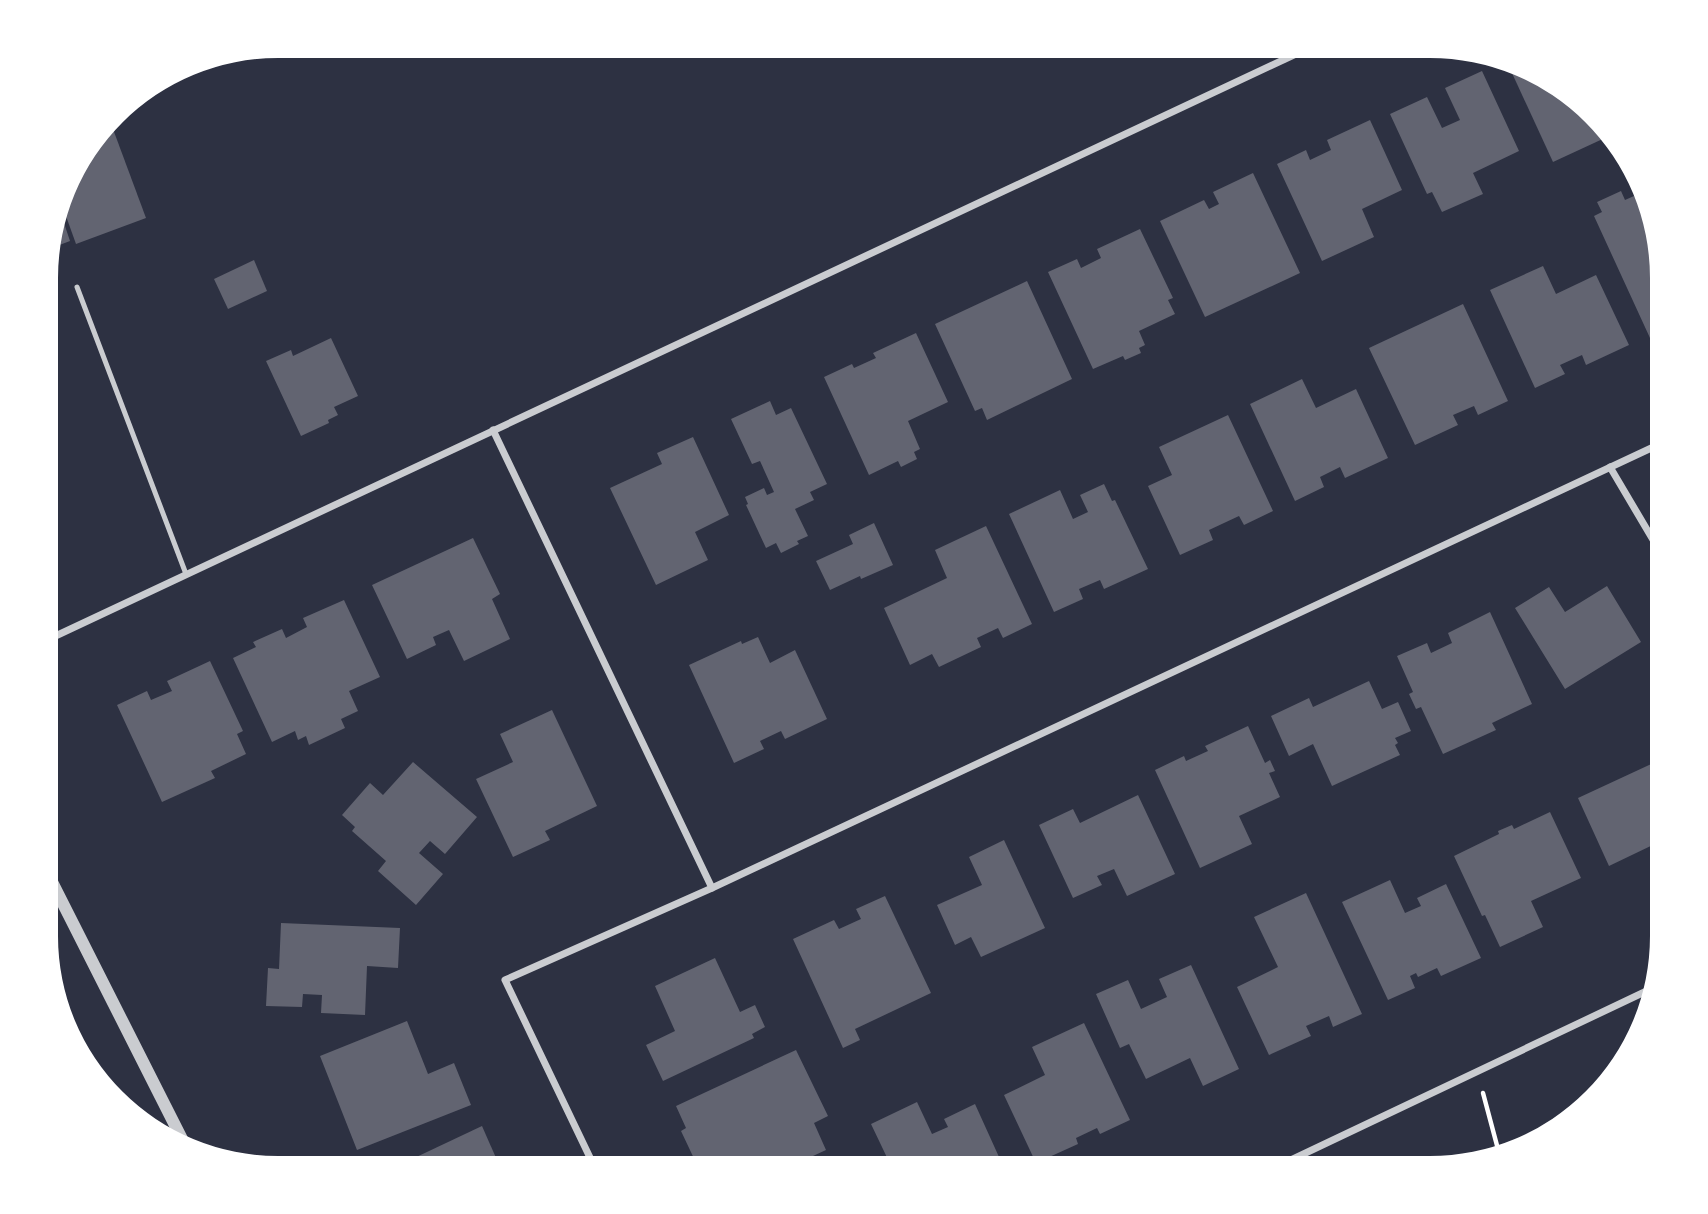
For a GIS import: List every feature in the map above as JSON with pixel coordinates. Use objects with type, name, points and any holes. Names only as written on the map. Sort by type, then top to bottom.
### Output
[{"type":"street","points":[[58,635],[1287,58]]},
{"type":"street","points":[[493,430],[712,888]]},
{"type":"street","points":[[589,1156],[505,980],[712,888],[1650,449]]},
{"type":"street","points":[[1610,467],[1650,535]]},
{"type":"street","points":[[58,894],[180,1134]]},
{"type":"street","points":[[1300,1156],[1643,993]]},
{"type":"lane","points":[[77,287],[186,574]]},
{"type":"path","points":[[1478,1071],[1497,1146]]},
{"type":"building","points":[[1482,71],[1519,151],[1473,173],[1483,194],[1442,212],[1432,192],[1427,194],[1390,114],[1427,97],[1442,128],[1460,120],[1445,88]]},
{"type":"building","points":[[1512,73],[1564,103],[1601,140],[1553,162]]},
{"type":"building","points":[[1370,120],[1402,190],[1362,209],[1374,237],[1322,261],[1277,164],[1306,150],[1310,160],[1331,150],[1327,140]]},
{"type":"building","points":[[114,131],[146,218],[76,244],[66,217],[69,207],[87,168]]},
{"type":"building","points":[[1253,173],[1300,273],[1205,317],[1160,221],[1204,200],[1209,209],[1219,204],[1213,192]]},
{"type":"building","points":[[1621,191],[1625,200],[1634,196],[1639,207],[1650,263],[1650,338],[1594,216],[1602,212],[1597,202]]},
{"type":"building","points":[[64,224],[70,241],[61,245]]},
{"type":"building","points":[[1140,229],[1173,298],[1168,300],[1175,314],[1139,331],[1145,345],[1139,348],[1141,353],[1125,360],[1123,356],[1093,369],[1048,272],[1077,259],[1081,268],[1101,258],[1097,249]]},
{"type":"building","points":[[254,260],[267,291],[228,309],[214,279]]},
{"type":"building","points":[[1543,266],[1556,294],[1596,275],[1629,345],[1586,365],[1582,355],[1560,365],[1565,374],[1535,388],[1490,290]]},
{"type":"building","points":[[1027,281],[1072,379],[987,420],[982,408],[975,411],[935,324]]},
{"type":"building","points":[[1463,304],[1508,401],[1478,415],[1474,406],[1453,415],[1458,425],[1415,445],[1369,348]]},
{"type":"building","points":[[916,333],[948,402],[908,421],[920,449],[914,452],[917,459],[901,467],[898,461],[869,475],[824,377],[852,364],[854,368],[876,358],[873,353]]},
{"type":"building","points":[[331,338],[358,396],[334,407],[338,415],[328,420],[329,423],[301,436],[266,361],[291,350],[293,356]]},
{"type":"building","points":[[1302,379],[1316,408],[1356,389],[1388,458],[1345,478],[1340,467],[1320,477],[1324,487],[1295,501],[1250,404]]},
{"type":"building","points":[[770,401],[776,415],[791,408],[827,484],[810,492],[814,500],[795,509],[808,536],[781,553],[776,543],[766,548],[746,505],[748,504],[745,497],[764,488],[767,495],[774,492],[760,461],[752,464],[731,419]]},
{"type":"building","points":[[1228,415],[1273,511],[1244,525],[1239,516],[1209,530],[1213,540],[1180,555],[1148,486],[1172,475],[1159,447]]},
{"type":"building","points":[[693,437],[729,515],[695,532],[708,560],[656,585],[610,488],[662,464],[657,453]]},
{"type":"building","points":[[1104,484],[1112,501],[1115,500],[1148,569],[1104,589],[1100,580],[1079,589],[1083,599],[1054,612],[1009,514],[1060,490],[1073,519],[1088,512],[1080,495]]},
{"type":"building","points":[[874,523],[893,565],[830,590],[816,561],[853,544],[849,535]]},
{"type":"building","points":[[986,526],[1032,624],[1003,638],[998,628],[977,638],[981,647],[939,667],[932,654],[910,665],[884,608],[947,578],[935,550]]},
{"type":"building","points":[[473,538],[500,594],[492,599],[510,639],[464,661],[449,630],[433,637],[436,645],[407,659],[372,585]]},
{"type":"building","points":[[1607,586],[1641,642],[1565,689],[1515,608],[1549,587],[1565,612]]},
{"type":"building","points":[[344,600],[380,677],[349,691],[358,711],[341,719],[345,728],[309,745],[306,736],[298,740],[295,731],[272,742],[233,658],[256,647],[253,642],[282,629],[286,638],[307,627],[303,618]]},
{"type":"building","points":[[1490,612],[1532,704],[1492,723],[1496,730],[1443,754],[1421,707],[1416,709],[1409,694],[1413,692],[1397,656],[1427,643],[1431,653],[1452,643],[1448,633]]},
{"type":"building","points":[[758,637],[770,663],[795,650],[827,719],[785,739],[781,731],[760,741],[764,749],[734,763],[689,665],[741,641],[742,644]]},
{"type":"building","points":[[210,661],[243,731],[237,734],[246,754],[211,771],[215,778],[162,802],[117,705],[147,691],[151,700],[172,691],[167,681]]},
{"type":"building","points":[[1369,681],[1382,709],[1398,702],[1411,731],[1395,738],[1400,755],[1332,786],[1313,744],[1289,756],[1271,716],[1309,698],[1313,707]]},
{"type":"building","points":[[552,710],[597,806],[545,831],[550,840],[513,857],[476,779],[513,762],[500,734]]},
{"type":"building","points":[[1248,726],[1265,763],[1270,760],[1275,771],[1269,773],[1280,797],[1239,816],[1252,844],[1200,868],[1155,770],[1184,756],[1186,761],[1208,751],[1205,746]]},
{"type":"building","points":[[413,762],[477,817],[445,854],[430,841],[419,853],[443,874],[416,905],[378,871],[386,861],[352,831],[355,827],[342,815],[370,783],[383,795]]},
{"type":"building","points":[[1650,765],[1650,846],[1609,866],[1578,798]]},
{"type":"building","points":[[1138,795],[1175,874],[1127,896],[1114,869],[1097,876],[1102,885],[1073,898],[1039,825],[1073,809],[1080,823]]},
{"type":"building","points":[[1550,812],[1581,878],[1531,901],[1543,927],[1500,947],[1454,856],[1499,834],[1498,831],[1512,825],[1514,829]]},
{"type":"building","points":[[1004,840],[1045,928],[981,957],[971,937],[955,945],[937,905],[982,885],[969,857]]},
{"type":"building","points":[[1390,880],[1405,913],[1421,906],[1417,898],[1446,884],[1481,958],[1441,976],[1437,968],[1418,977],[1416,973],[1410,976],[1415,988],[1388,1000],[1342,902]]},
{"type":"building","points":[[1306,893],[1362,1014],[1333,1027],[1329,1016],[1306,1026],[1311,1036],[1269,1055],[1237,987],[1278,967],[1254,917]]},
{"type":"building","points":[[885,896],[931,993],[855,1029],[860,1040],[843,1048],[793,939],[834,920],[839,929],[861,919],[856,909]]},
{"type":"building","points":[[281,923],[400,928],[398,968],[367,966],[365,1015],[321,1013],[322,995],[303,994],[302,1007],[266,1006],[268,968],[279,969]]},
{"type":"building","points":[[715,958],[740,1012],[755,1005],[765,1027],[752,1034],[754,1038],[663,1081],[646,1045],[675,1031],[655,986]]},
{"type":"building","points":[[1191,965],[1239,1069],[1203,1086],[1190,1058],[1146,1079],[1129,1044],[1120,1048],[1096,994],[1128,980],[1141,1009],[1167,997],[1159,979]]},
{"type":"building","points":[[407,1021],[428,1074],[454,1063],[471,1105],[357,1150],[320,1056]]},
{"type":"building","points":[[1084,1023],[1130,1120],[1100,1134],[1097,1128],[1076,1138],[1078,1144],[1051,1156],[1033,1156],[1004,1095],[1045,1075],[1032,1047]]},
{"type":"building","points":[[796,1050],[828,1116],[814,1123],[826,1150],[813,1156],[693,1156],[681,1131],[686,1128],[676,1106]]},
{"type":"building","points":[[917,1102],[932,1134],[948,1127],[944,1119],[975,1104],[999,1156],[886,1156],[871,1124]]},
{"type":"building","points":[[482,1126],[495,1156],[418,1156]]}]
